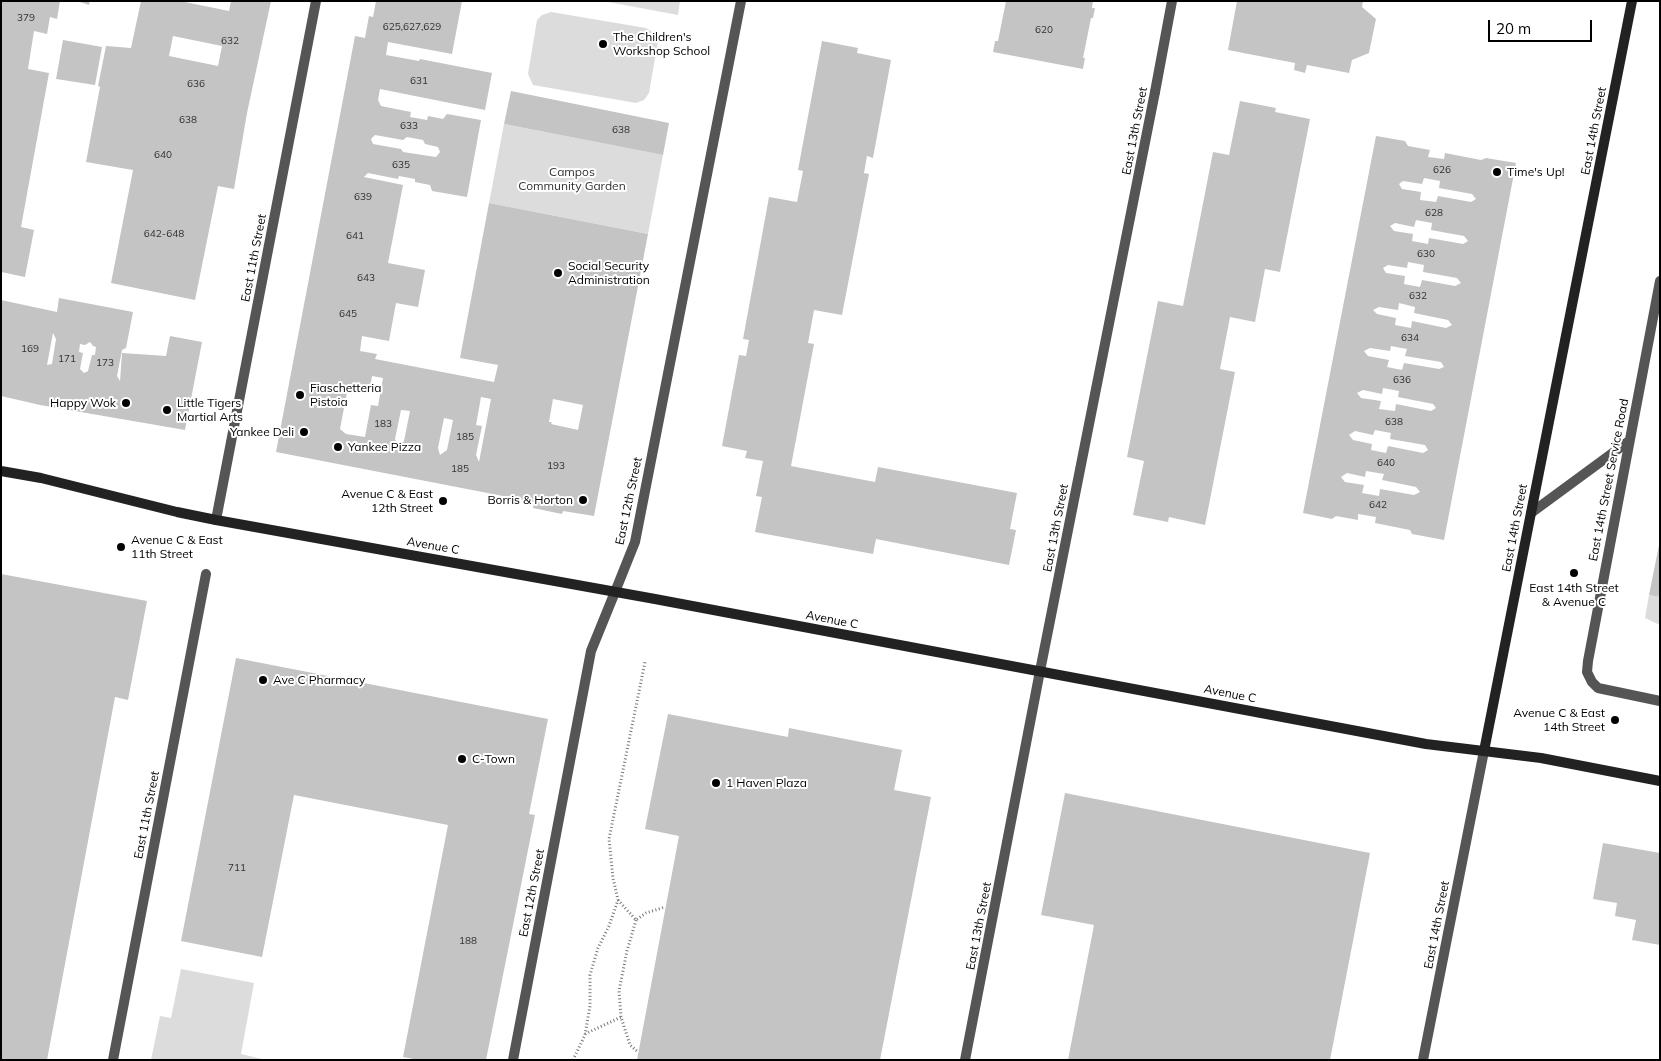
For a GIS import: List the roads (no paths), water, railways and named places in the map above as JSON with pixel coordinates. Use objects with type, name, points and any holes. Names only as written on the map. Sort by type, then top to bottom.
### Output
[{"type":"main road","name":"East 14th Street","points":[[1484,751],[1632,1]]},
{"type":"main road","name":"Avenue C","points":[[1,471],[41,478],[216,520],[615,592],[1426,744],[1541,758],[1660,781]]},
{"type":"street","name":"East 11th Street","points":[[216,520],[316,1]]},
{"type":"street","name":"East 12th Street","points":[[513,1060],[591,651],[635,542],[740,1]]},
{"type":"street","name":"East 13th Street","points":[[965,1060],[1172,1]]},
{"type":"street","name":"East 14th Street Service Road","points":[[1660,281],[1587,672],[1592,682],[1598,688],[1660,701]]},
{"type":"street","points":[[1531,514],[1629,441]]},
{"type":"street","name":"East 11th Street","points":[[113,1060],[206,574]]},
{"type":"street","name":"East 14th Street","points":[[1423,1060],[1484,751]]},
{"type":"place","name":"The Children's Workshop School","points":[[603,44]]},
{"type":"place","name":"Time's Up!","points":[[1497,172]]},
{"type":"place","name":"Social Security Administration","points":[[558,273]]},
{"type":"place","name":"Fiaschetteria Pistoia","points":[[300,395]]},
{"type":"place","name":"Happy Wok","points":[[126,403]]},
{"type":"place","name":"Little Tigers Martial Arts","points":[[167,410]]},
{"type":"place","name":"Yankee Deli","points":[[304,432]]},
{"type":"place","name":"Yankee Pizza","points":[[338,447]]},
{"type":"place","name":"Borris & Horton","points":[[583,500]]},
{"type":"place","name":"Avenue C & East 12th Street","points":[[443,501]]},
{"type":"place","name":"Avenue C & East 11th Street","points":[[121,547]]},
{"type":"place","name":"East 14th Street & Avenue C","points":[[1574,573]]},
{"type":"place","name":"Ave C Pharmacy","points":[[263,680]]},
{"type":"place","name":"Avenue C & East 14th Street","points":[[1615,720]]},
{"type":"place","name":"C-Town","points":[[462,759]]},
{"type":"place","name":"1 Haven Plaza","points":[[716,783]]},
{"type":"park label","name":"Campos Community Garden","points":[[572,179]]}]
